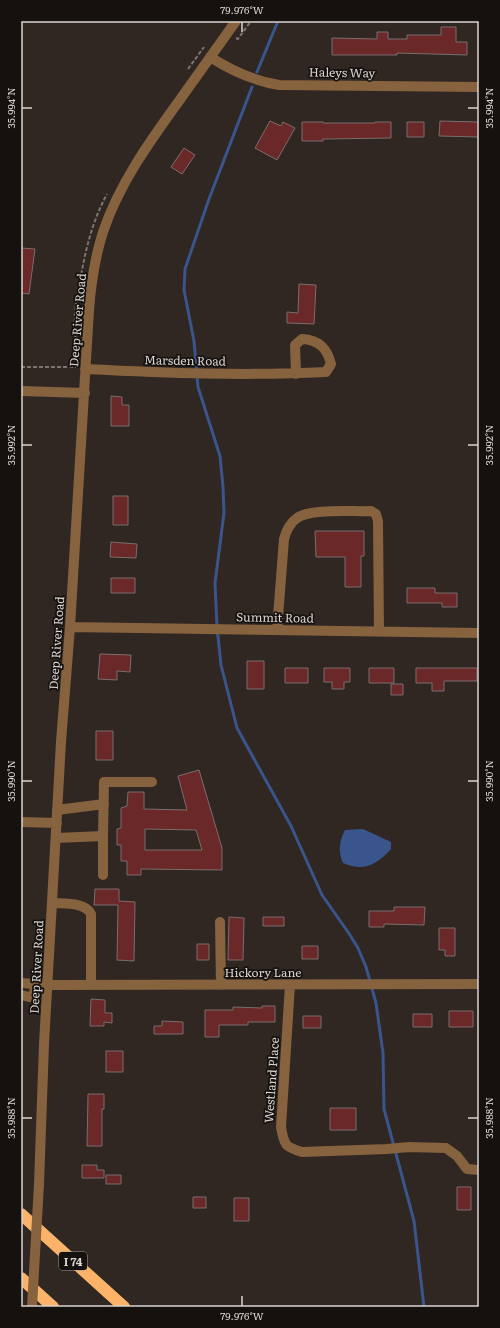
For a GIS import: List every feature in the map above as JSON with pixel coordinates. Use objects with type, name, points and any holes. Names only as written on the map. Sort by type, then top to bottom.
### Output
[{"type":"highway","name":"I 74","points":[[21,1214],[124,1307]]},
{"type":"highway","points":[[21,1278],[53,1307]]},
{"type":"street","name":"Deep River Road","points":[[32,1307],[57,810],[70,628],[84,393],[80,368],[94,270],[103,233],[128,178],[158,130],[236,21]]},
{"type":"street","name":"Haleys Way","points":[[210,57],[229,69],[248,77],[262,82],[279,85],[479,87]]},
{"type":"street","name":"Marsden Road","points":[[80,368],[155,372],[296,374]]},
{"type":"street","points":[[21,391],[84,393]]},
{"type":"street","points":[[277,630],[284,539],[287,530],[292,523],[297,518],[312,512],[371,511],[376,514],[378,521],[379,632]]},
{"type":"street","name":"Summit Road","points":[[70,628],[479,633]]},
{"type":"street","points":[[103,875],[104,782],[152,782]]},
{"type":"street","points":[[57,810],[104,804]]},
{"type":"street","points":[[21,822],[57,823]]},
{"type":"street","points":[[56,838],[103,836]]},
{"type":"street","points":[[52,903],[80,906],[89,911],[91,985]]},
{"type":"street","points":[[220,922],[221,985]]},
{"type":"street","name":"Hickory Lane","points":[[21,983],[48,985],[479,984]]},
{"type":"street","points":[[25,996],[34,995],[35,984]]},
{"type":"street","name":"Westland Place","points":[[290,985],[280,1127],[283,1139],[289,1148],[302,1152],[387,1149],[409,1146],[446,1148],[457,1156],[467,1169],[479,1170]]},
{"type":"street","points":[[25,996],[47,999]]},
{"type":"path","points":[[232,36],[238,39],[251,21]]},
{"type":"path","points":[[21,367],[80,368]]},
{"type":"water","points":[[363,829],[391,842],[391,849],[386,855],[375,863],[363,867],[350,866],[343,863],[340,855],[340,846],[341,838],[345,830]]},
{"type":"building","points":[[441,27],[456,27],[456,42],[467,42],[467,55],[397,53],[397,55],[332,55],[332,38],[377,39],[377,32],[388,32],[388,39],[407,39],[407,35],[441,35]]},
{"type":"building","points":[[270,121],[281,126],[283,122],[295,128],[277,160],[255,148]]},
{"type":"building","points":[[440,121],[479,122],[479,137],[439,136]]},
{"type":"building","points":[[302,122],[391,122],[391,138],[323,139],[323,141],[302,141]]},
{"type":"building","points":[[407,122],[424,122],[424,137],[407,137]]},
{"type":"building","points":[[184,148],[195,155],[182,174],[171,167]]},
{"type":"building","points":[[21,248],[35,249],[29,294],[21,293]]},
{"type":"building","points":[[299,284],[316,285],[314,324],[287,323],[287,312],[298,313]]},
{"type":"building","points":[[111,396],[122,397],[122,405],[129,405],[129,426],[111,426]]},
{"type":"building","points":[[113,496],[128,496],[128,525],[113,525]]},
{"type":"building","points":[[315,531],[364,531],[364,556],[361,556],[361,587],[345,587],[345,557],[316,557]]},
{"type":"building","points":[[111,542],[137,544],[136,558],[110,557]]},
{"type":"building","points":[[111,578],[135,578],[135,593],[111,593]]},
{"type":"building","points":[[407,588],[435,588],[435,593],[457,593],[457,607],[442,607],[442,603],[407,603]]},
{"type":"building","points":[[100,654],[131,655],[130,672],[117,671],[117,680],[98,679]]},
{"type":"building","points":[[247,661],[264,661],[264,689],[247,689]]},
{"type":"building","points":[[285,668],[308,668],[308,683],[285,683]]},
{"type":"building","points":[[324,668],[350,668],[350,682],[344,682],[344,689],[332,689],[332,682],[324,682]]},
{"type":"building","points":[[369,668],[394,668],[394,683],[369,683]]},
{"type":"building","points":[[416,668],[477,668],[477,681],[444,681],[444,691],[432,691],[432,683],[416,683]]},
{"type":"building","points":[[391,684],[403,684],[403,695],[391,695]]},
{"type":"building","points":[[96,731],[113,731],[113,760],[96,760]]},
{"type":"building","points":[[199,770],[222,848],[222,870],[141,869],[141,875],[127,875],[127,861],[121,861],[121,845],[117,845],[117,829],[121,828],[121,808],[127,806],[128,792],[144,792],[144,809],[187,810],[178,776]],"holes":[[[145,829],[196,830],[202,850],[145,850]]]},
{"type":"building","points":[[95,889],[119,889],[119,901],[135,902],[134,961],[117,960],[118,905],[94,905]]},
{"type":"building","points":[[394,907],[425,907],[424,925],[384,924],[384,927],[369,927],[369,911],[394,911]]},
{"type":"building","points":[[229,917],[244,918],[243,960],[228,960]]},
{"type":"building","points":[[263,917],[284,917],[284,926],[263,926]]},
{"type":"building","points":[[439,928],[455,928],[455,956],[445,956],[445,950],[439,950]]},
{"type":"building","points":[[197,944],[209,944],[209,960],[197,960]]},
{"type":"building","points":[[302,946],[318,946],[318,959],[302,959]]},
{"type":"building","points":[[91,999],[105,1000],[105,1013],[112,1013],[112,1023],[104,1022],[104,1026],[90,1026]]},
{"type":"building","points":[[262,1006],[275,1006],[275,1022],[248,1022],[248,1025],[219,1025],[219,1037],[205,1037],[205,1010],[233,1010],[233,1007],[262,1008]]},
{"type":"building","points":[[449,1011],[473,1011],[473,1027],[449,1027]]},
{"type":"building","points":[[413,1014],[432,1014],[432,1027],[413,1027]]},
{"type":"building","points":[[303,1016],[321,1016],[321,1028],[303,1028]]},
{"type":"building","points":[[162,1021],[183,1022],[183,1034],[154,1034],[154,1026],[162,1026]]},
{"type":"building","points":[[106,1051],[123,1051],[123,1072],[106,1072]]},
{"type":"building","points":[[88,1094],[104,1094],[104,1109],[102,1109],[102,1146],[87,1146]]},
{"type":"building","points":[[330,1108],[356,1108],[356,1130],[330,1130]]},
{"type":"building","points":[[82,1165],[97,1165],[97,1170],[104,1170],[104,1178],[82,1178]]},
{"type":"building","points":[[106,1175],[121,1175],[121,1184],[106,1184]]},
{"type":"building","points":[[457,1187],[471,1187],[471,1210],[457,1210]]},
{"type":"building","points":[[193,1197],[206,1197],[206,1208],[193,1208]]},
{"type":"building","points":[[234,1198],[249,1198],[249,1221],[234,1221]]},
{"type":"waterway","points":[[257,72],[278,21]]},
{"type":"waterway","points":[[252,87],[209,199],[185,269],[184,290],[194,341],[198,387],[220,456],[223,487],[224,513],[215,583],[217,627],[221,665],[237,728],[291,826],[322,895],[358,948],[366,967],[376,1003],[383,1053],[384,1109],[414,1221],[424,1307]]}]
